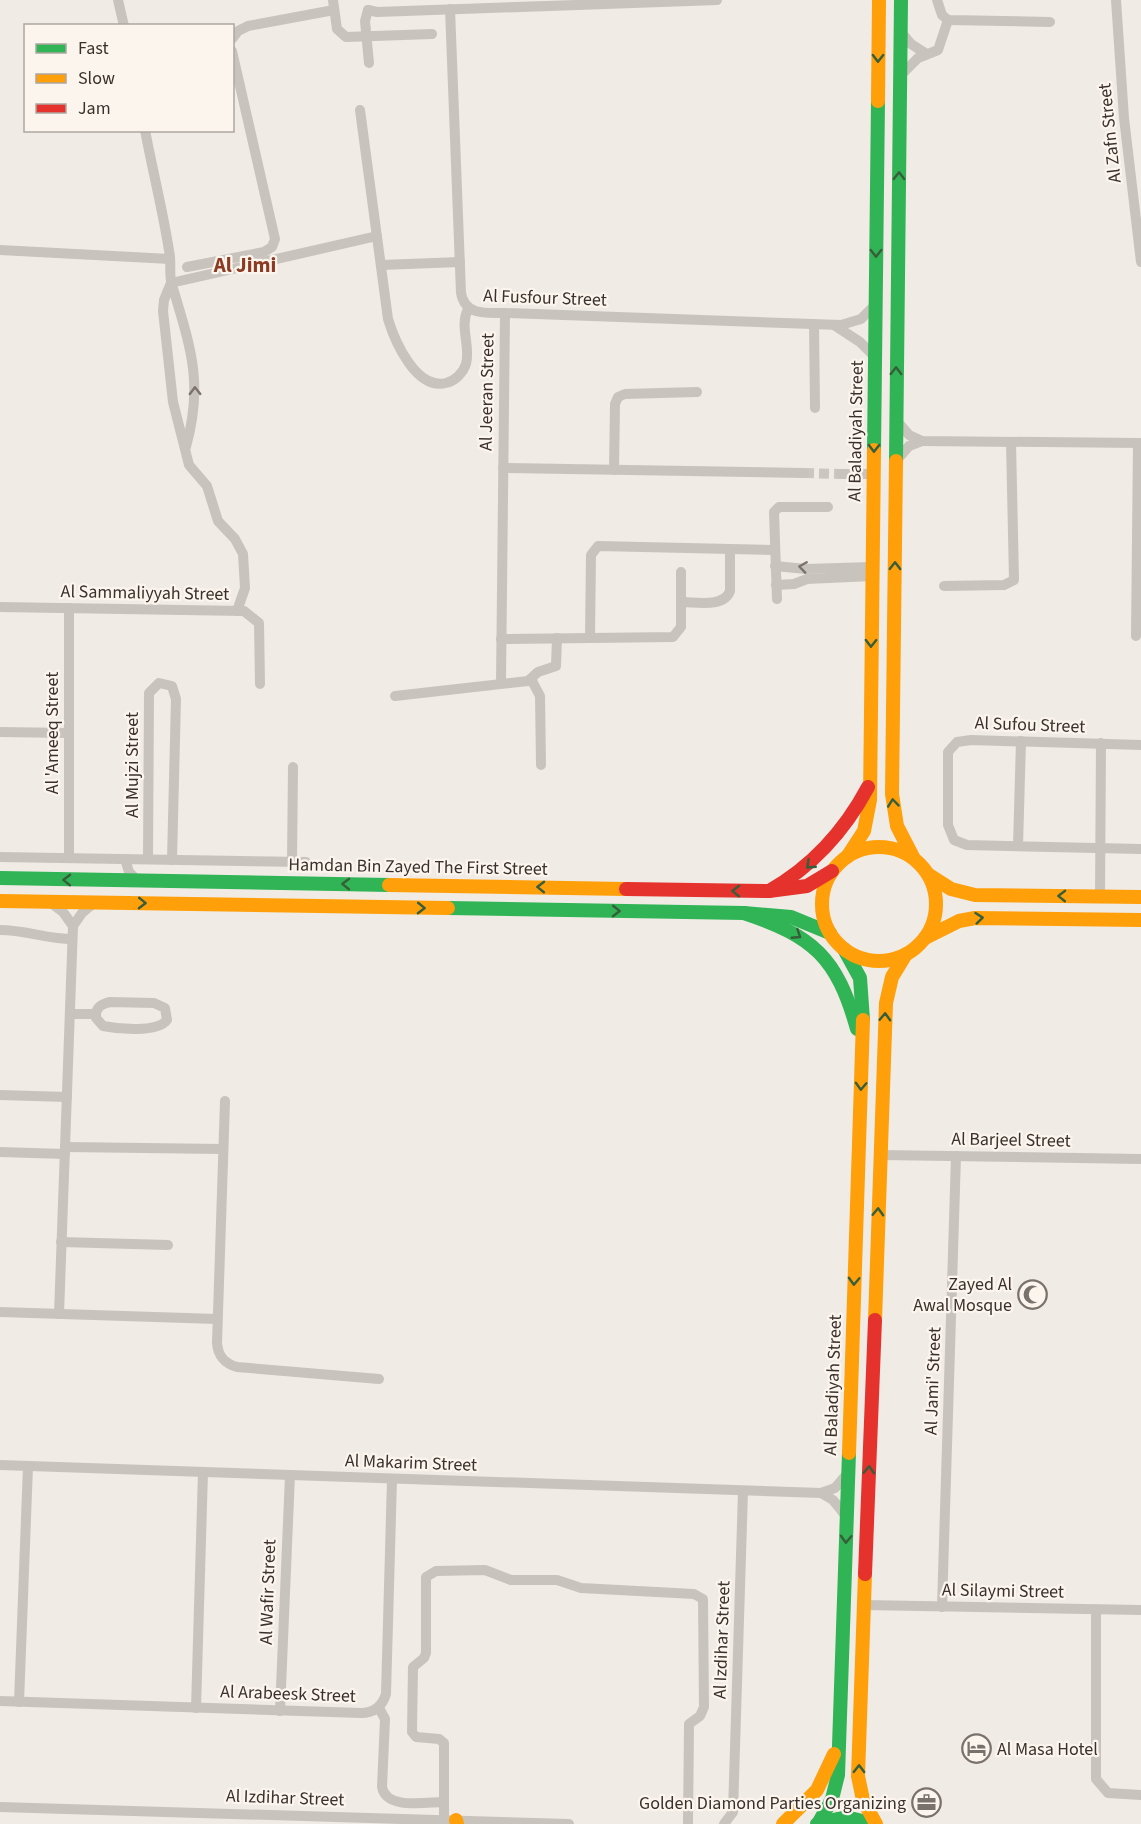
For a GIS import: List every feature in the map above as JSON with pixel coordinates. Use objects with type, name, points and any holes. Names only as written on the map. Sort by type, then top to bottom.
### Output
[{"type":"main road","name":"Al Baladiyah Street","points":[[847,856],[861,841],[867,828],[870,783],[879,0]]},
{"type":"main road","points":[[901,0],[892,794],[897,826],[913,857],[929,875],[951,889],[975,895],[1141,897]]},
{"type":"main road","points":[[769,891],[802,873],[826,850],[854,813],[870,783]]},
{"type":"main road","points":[[906,954],[891,960],[874,960],[858,957],[844,949],[830,933],[825,922],[822,896],[832,871],[847,856],[862,849],[880,847],[897,850],[913,857]]},
{"type":"main road","name":"Hamdan Bin Zayed The First Street","points":[[0,879],[769,891],[807,886],[832,871]]},
{"type":"main road","points":[[925,938],[932,926],[936,907],[934,887],[929,875]]},
{"type":"main road","points":[[0,901],[744,913],[791,917],[830,933]]},
{"type":"main road","points":[[744,913],[795,932],[823,958],[850,1000],[862,1048]]},
{"type":"main road","points":[[875,1824],[863,1800],[858,1776],[886,1003],[892,976],[906,954],[925,938],[951,923],[975,918],[1141,920]]},
{"type":"main road","name":"Al Baladiyah Street","points":[[818,1824],[836,1788],[839,1739],[862,1048],[863,992],[854,963],[844,949]]},
{"type":"main road","points":[[783,1824],[817,1790],[828,1770],[839,1739]]},
{"type":"main road","points":[[818,1824],[842,1816],[854,1817],[875,1824]]},
{"type":"street","points":[[118,0],[124,24]]},
{"type":"street","points":[[364,5],[377,12],[500,4],[717,0]]},
{"type":"street","points":[[937,0],[942,15],[948,20],[1050,22]]},
{"type":"street","name":"Al Zafn Street","points":[[1116,0],[1123,109],[1141,262]]},
{"type":"street","points":[[234,36],[238,31],[248,26],[334,5],[338,28],[343,35],[366,37],[432,34]]},
{"type":"street","points":[[364,5],[369,63]]},
{"type":"street","name":"Al Fusfour Street","points":[[450,9],[462,300],[468,309],[474,312],[834,325],[855,322],[866,315],[876,304]]},
{"type":"street","points":[[900,76],[925,53],[938,50],[948,20]]},
{"type":"street","points":[[900,32],[911,44],[925,53]]},
{"type":"street","points":[[187,267],[264,252],[272,247],[275,239],[234,60]]},
{"type":"street","points":[[360,110],[388,319],[394,336],[413,367],[429,382],[451,382],[462,372],[466,358],[464,321],[468,309]]},
{"type":"street","points":[[145,132],[170,260],[171,283],[187,328],[195,388],[194,416],[186,448]]},
{"type":"street","points":[[171,283],[377,236]]},
{"type":"street","points":[[0,250],[170,260]]},
{"type":"street","points":[[381,265],[460,262]]},
{"type":"street","points":[[171,283],[164,300],[163,311],[173,402],[189,465],[210,492],[218,520],[235,539],[243,555],[245,588],[237,611]]},
{"type":"street","name":"Al Jeeran Street","points":[[505,313],[503,468],[804,473]]},
{"type":"street","points":[[814,324],[814,408]]},
{"type":"street","points":[[834,325],[852,335],[875,357]]},
{"type":"street","points":[[614,470],[615,404],[618,397],[625,394],[697,392]]},
{"type":"street","points":[[895,418],[903,430],[922,441]]},
{"type":"street","points":[[896,462],[904,450],[922,441],[1139,443],[1136,636]]},
{"type":"street","points":[[944,586],[1004,585],[1014,580],[1011,442]]},
{"type":"street","points":[[501,684],[503,468]]},
{"type":"street","points":[[841,474],[873,474]]},
{"type":"street","points":[[777,599],[773,514],[777,508],[828,507]]},
{"type":"street","points":[[590,638],[591,555],[595,548],[603,545],[775,550]]},
{"type":"street","points":[[681,602],[720,602],[727,597],[730,591],[730,549]]},
{"type":"street","points":[[775,566],[872,571]]},
{"type":"street","points":[[776,585],[872,571]]},
{"type":"street","points":[[501,639],[673,637],[681,630],[681,572]]},
{"type":"street","name":"Al Sammaliyyah Street","points":[[0,608],[250,613],[259,623],[260,684]]},
{"type":"street","name":"Al 'Ameeq Street","points":[[69,608],[69,858]]},
{"type":"street","points":[[394,696],[531,679],[538,672],[556,666],[557,638]]},
{"type":"street","points":[[531,679],[539,692],[541,765]]},
{"type":"street","name":"Al Mujzi Street","points":[[148,859],[149,693],[159,683],[166,683],[176,692],[172,860]]},
{"type":"street","points":[[0,732],[69,733]]},
{"type":"street","name":"Al Sufou Street","points":[[1141,744],[964,740],[957,742],[948,752],[950,834],[954,840],[967,845],[1141,849]]},
{"type":"street","points":[[1018,846],[1021,741]]},
{"type":"street","points":[[1100,897],[1101,743]]},
{"type":"street","points":[[292,862],[293,766]]},
{"type":"street","points":[[0,857],[306,862]]},
{"type":"street","points":[[99,880],[108,872],[111,859]]},
{"type":"street","points":[[124,859],[129,872],[138,881]]},
{"type":"street","points":[[49,902],[63,912],[73,926]]},
{"type":"street","points":[[59,1314],[73,926],[82,913],[94,903]]},
{"type":"street","points":[[0,930],[72,939]]},
{"type":"street","points":[[105,1003],[132,1003],[158,1004],[165,1008],[168,1016],[165,1023],[157,1027],[106,1027],[97,1021],[96,1014],[99,1007],[105,1003]]},
{"type":"street","points":[[70,1014],[96,1014]]},
{"type":"street","points":[[0,1095],[67,1097]]},
{"type":"street","points":[[225,1101],[217,1349],[223,1359],[231,1365],[379,1379]]},
{"type":"street","points":[[0,1152],[223,1149]]},
{"type":"street","name":"Al Barjeel Street","points":[[880,1155],[1141,1159]]},
{"type":"street","name":"Al Jami' Street","points":[[942,1606],[957,1156]]},
{"type":"street","points":[[61,1242],[168,1245]]},
{"type":"street","points":[[0,1312],[217,1319]]},
{"type":"street","name":"Al Makarim Street","points":[[0,1465],[821,1493]]},
{"type":"street","points":[[19,1702],[28,1466]]},
{"type":"street","points":[[196,1708],[202,1472]]},
{"type":"street","points":[[821,1493],[840,1484],[848,1472]]},
{"type":"street","name":"Al Wafir Street","points":[[280,1711],[290,1475]]},
{"type":"street","name":"Al Arabeesk Street","points":[[0,1701],[361,1713],[379,1708],[386,1694],[392,1479]]},
{"type":"street","name":"Al Izdihar Street","points":[[724,1824],[733,1812],[743,1491]]},
{"type":"street","points":[[821,1493],[833,1500],[846,1516]]},
{"type":"street","points":[[452,1821],[444,1802],[444,1743],[439,1738],[416,1737],[412,1732],[413,1667],[424,1658],[426,1653],[426,1577],[436,1570],[485,1570],[511,1580],[557,1580],[581,1588],[694,1594],[703,1599],[704,1707],[700,1716],[689,1724],[688,1824]]},
{"type":"street","name":"Al Silaymi Street","points":[[864,1605],[1141,1610]]},
{"type":"street","points":[[1096,1610],[1096,1779],[1108,1793],[1141,1795]]},
{"type":"street","points":[[379,1708],[385,1719],[382,1787],[385,1796],[394,1802],[444,1802]]},
{"type":"street","name":"Al Izdihar Street","points":[[0,1807],[569,1824]]},
{"type":"tunnel","points":[[804,473],[841,474]]},
{"type":"traffic: fast","points":[[896,461],[901,0]]},
{"type":"traffic: fast","points":[[874,450],[878,101]]},
{"type":"traffic: fast","points":[[0,878],[389,885]]},
{"type":"traffic: fast","points":[[448,908],[744,913],[791,917],[830,933]]},
{"type":"traffic: fast","points":[[744,913],[788,931],[819,953],[841,984],[857,1029]]},
{"type":"traffic: fast","points":[[844,949],[860,978],[863,1020]]},
{"type":"traffic: fast","points":[[818,1824],[832,1799],[838,1775],[849,1453]]},
{"type":"traffic: fast","points":[[817,1824],[846,1817],[874,1824]]},
{"type":"traffic: slow","points":[[878,101],[879,0]]},
{"type":"traffic: slow","points":[[847,857],[864,831],[870,800],[874,450]]},
{"type":"traffic: slow","points":[[896,461],[892,794],[897,826],[913,857]]},
{"type":"traffic: slow","points":[[879,847],[901,851],[919,864],[932,882],[936,904],[932,926],[919,944],[901,957],[879,961],[857,957],[839,944],[826,926],[822,904],[826,882],[839,864],[857,851],[879,847]]},
{"type":"traffic: slow","points":[[929,875],[951,889],[975,895],[1141,897]]},
{"type":"traffic: slow","points":[[389,885],[626,889]]},
{"type":"traffic: slow","points":[[0,901],[448,908]]},
{"type":"traffic: slow","points":[[925,938],[959,921],[975,918],[1141,920]]},
{"type":"traffic: slow","points":[[875,1320],[886,1003],[892,977],[906,954]]},
{"type":"traffic: slow","points":[[849,1453],[863,1020]]},
{"type":"traffic: slow","points":[[865,1574],[858,1776],[863,1800],[876,1824]]},
{"type":"traffic: slow","points":[[783,1824],[817,1790],[834,1754]]},
{"type":"traffic: slow","points":[[456,1820],[457,1824]]},
{"type":"traffic: jam","points":[[769,891],[800,871],[826,846],[849,819],[868,787]]},
{"type":"traffic: jam","points":[[626,889],[769,891],[807,886],[832,871]]},
{"type":"traffic: jam","points":[[865,1574],[875,1320]]},
{"type":"place","name":"Zayed Al Awal Mosque","points":[[1033,1294]]},
{"type":"place","name":"Al Masa Hotel","points":[[976,1749]]},
{"type":"place","name":"Golden Diamond Parties Organizing","points":[[927,1803]]},
{"type":"district","name":"Al Jimi","points":[[245,265]]}]
